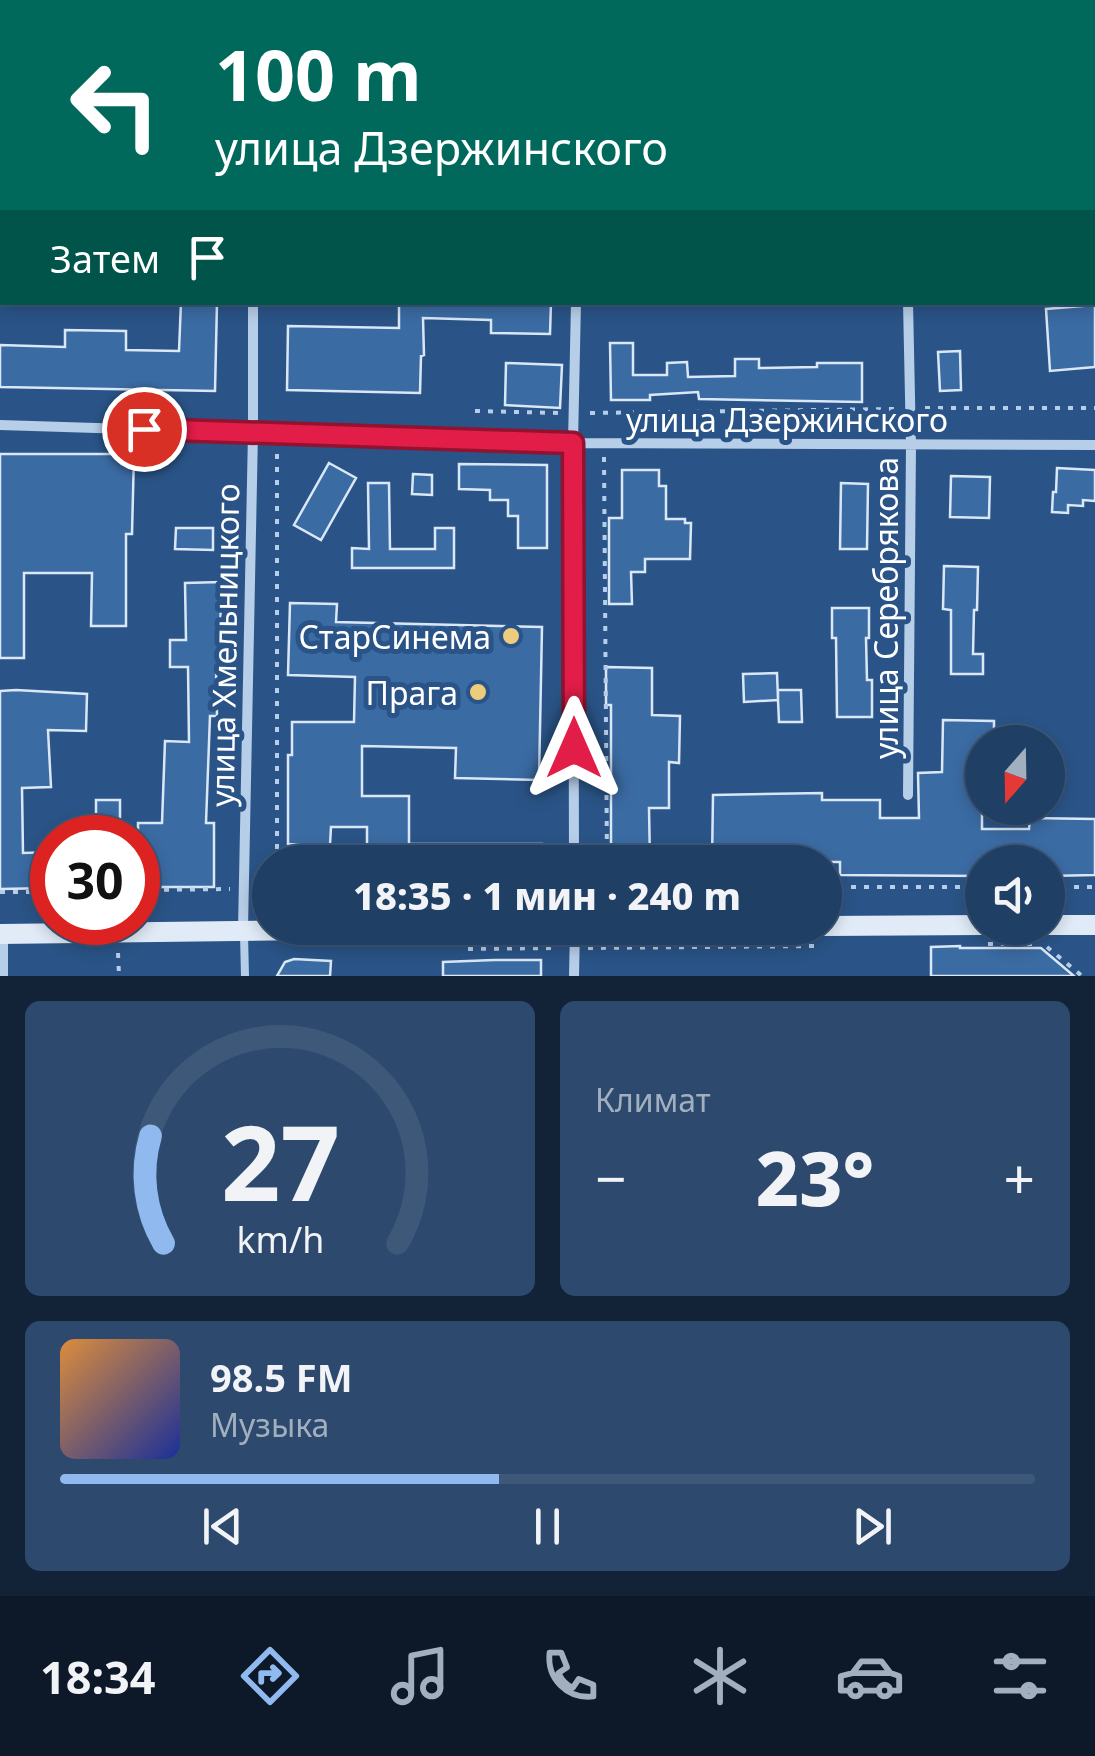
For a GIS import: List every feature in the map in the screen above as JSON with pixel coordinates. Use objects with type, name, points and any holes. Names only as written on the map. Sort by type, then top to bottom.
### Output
[{"type":"main road","points":[[1065,925],[1095,924]]},
{"type":"main road","points":[[2,934],[252,930]]},
{"type":"main road","points":[[842,936],[965,935]]},
{"type":"street","name":"улица Хмельницкого","points":[[244,930],[253,305]]},
{"type":"street","points":[[574,845],[576,305]]},
{"type":"street","name":"улица Серебрякова","points":[[908,305],[908,794]]},
{"type":"street","name":"улица Дзержинского","points":[[0,425],[573,443],[1095,446]]},
{"type":"street","points":[[574,945],[574,976]]},
{"type":"lane","points":[[244,930],[245,976]]},
{"type":"lane","points":[[2,934],[4,976]]},
{"type":"path","points":[[476,410],[573,413],[1095,408]]},
{"type":"path","points":[[277,432],[277,845]]},
{"type":"path","points":[[604,443],[607,845]]},
{"type":"path","points":[[842,886],[965,887]]},
{"type":"path","points":[[1065,887],[1095,887]]},
{"type":"path","points":[[160,890],[244,889]]},
{"type":"path","points":[[0,892],[30,892]]},
{"type":"path","points":[[458,949],[637,945]]},
{"type":"path","points":[[1044,945],[1082,976]]},
{"type":"path","points":[[118,953],[119,976]]},
{"type":"building","points":[[181,305],[217,305],[215,391],[0,387],[0,345],[65,347],[65,330],[126,331],[126,350],[179,351]]},
{"type":"building","points":[[399,305],[551,305],[550,334],[491,333],[491,320],[423,318],[420,393],[287,390],[288,326],[399,328]]},
{"type":"building","points":[[1095,305],[1095,367],[1050,371],[1046,309]]},
{"type":"building","points":[[610,343],[633,343],[633,375],[667,375],[667,363],[687,362],[688,377],[735,376],[735,359],[759,359],[759,368],[862,363],[862,402],[699,399],[698,392],[650,395],[650,400],[611,400]]},
{"type":"building","points":[[960,351],[961,390],[940,391],[938,352]]},
{"type":"building","points":[[506,363],[562,365],[560,408],[505,405]]},
{"type":"building","points":[[0,454],[134,454],[132,534],[126,534],[126,626],[91,626],[92,573],[24,573],[24,658],[0,658]]},
{"type":"building","points":[[329,463],[356,478],[321,540],[294,525]]},
{"type":"building","points":[[459,464],[547,465],[547,548],[518,548],[518,516],[508,516],[508,500],[490,500],[490,490],[459,489]]},
{"type":"building","points":[[1057,468],[1095,470],[1095,501],[1083,500],[1083,506],[1068,505],[1068,513],[1052,512]]},
{"type":"building","points":[[622,470],[659,470],[659,486],[666,486],[666,519],[685,519],[685,523],[691,523],[690,559],[645,559],[645,572],[631,572],[632,604],[609,604],[609,518],[622,518]]},
{"type":"building","points":[[413,474],[432,475],[432,495],[412,494]]},
{"type":"building","points":[[951,476],[990,477],[989,518],[950,517]]},
{"type":"building","points":[[368,483],[389,483],[390,549],[435,549],[435,528],[454,528],[454,568],[352,568],[352,548],[369,549]]},
{"type":"building","points":[[841,483],[868,484],[867,549],[840,549]]},
{"type":"building","points":[[176,528],[213,528],[213,550],[175,549]]},
{"type":"building","points":[[944,566],[978,567],[973,654],[983,654],[983,674],[951,674],[951,610],[943,609]]},
{"type":"building","points":[[221,582],[217,716],[210,716],[206,823],[214,823],[214,887],[160,887],[165,741],[189,742],[188,667],[170,667],[170,640],[186,640],[185,583]]},
{"type":"building","points":[[290,603],[337,604],[336,622],[542,627],[539,780],[455,778],[456,748],[362,746],[362,796],[409,796],[409,844],[542,845],[367,845],[367,827],[331,827],[330,845],[288,844],[292,722],[354,722],[355,677],[288,675]]},
{"type":"building","points":[[832,608],[869,608],[867,680],[872,680],[872,717],[837,717]]},
{"type":"building","points":[[606,667],[652,668],[652,715],[680,716],[679,763],[669,762],[669,808],[649,808],[650,845],[611,845],[611,705],[606,705]]},
{"type":"building","points":[[777,673],[778,699],[778,690],[801,690],[802,722],[779,722],[778,700],[744,702],[743,674]]},
{"type":"building","points":[[0,691],[87,694],[86,731],[48,730],[51,787],[22,788],[23,853],[30,853],[30,888],[0,889]]},
{"type":"building","points":[[943,720],[994,721],[994,725],[965,725],[965,825],[1029,829],[1029,825],[1065,825],[1065,819],[1095,819],[1095,875],[1065,876],[1065,845],[965,845],[965,876],[842,875],[842,845],[712,845],[713,795],[822,793],[822,800],[880,800],[880,818],[919,818],[918,773],[942,772]]},
{"type":"building","points":[[96,800],[120,800],[120,815],[96,815]]},
{"type":"building","points":[[931,947],[1041,948],[1074,976],[931,976]]},
{"type":"building","points":[[541,960],[541,976],[443,976],[443,962]]},
{"type":"building","points":[[331,961],[330,976],[277,976],[285,962]]},
{"type":"place","name":"СтарСинема","points":[[511,636]]},
{"type":"place","name":"Прага","points":[[478,692]]},
{"type":"route","points":[[144,429],[573,443],[574,748]]}]
